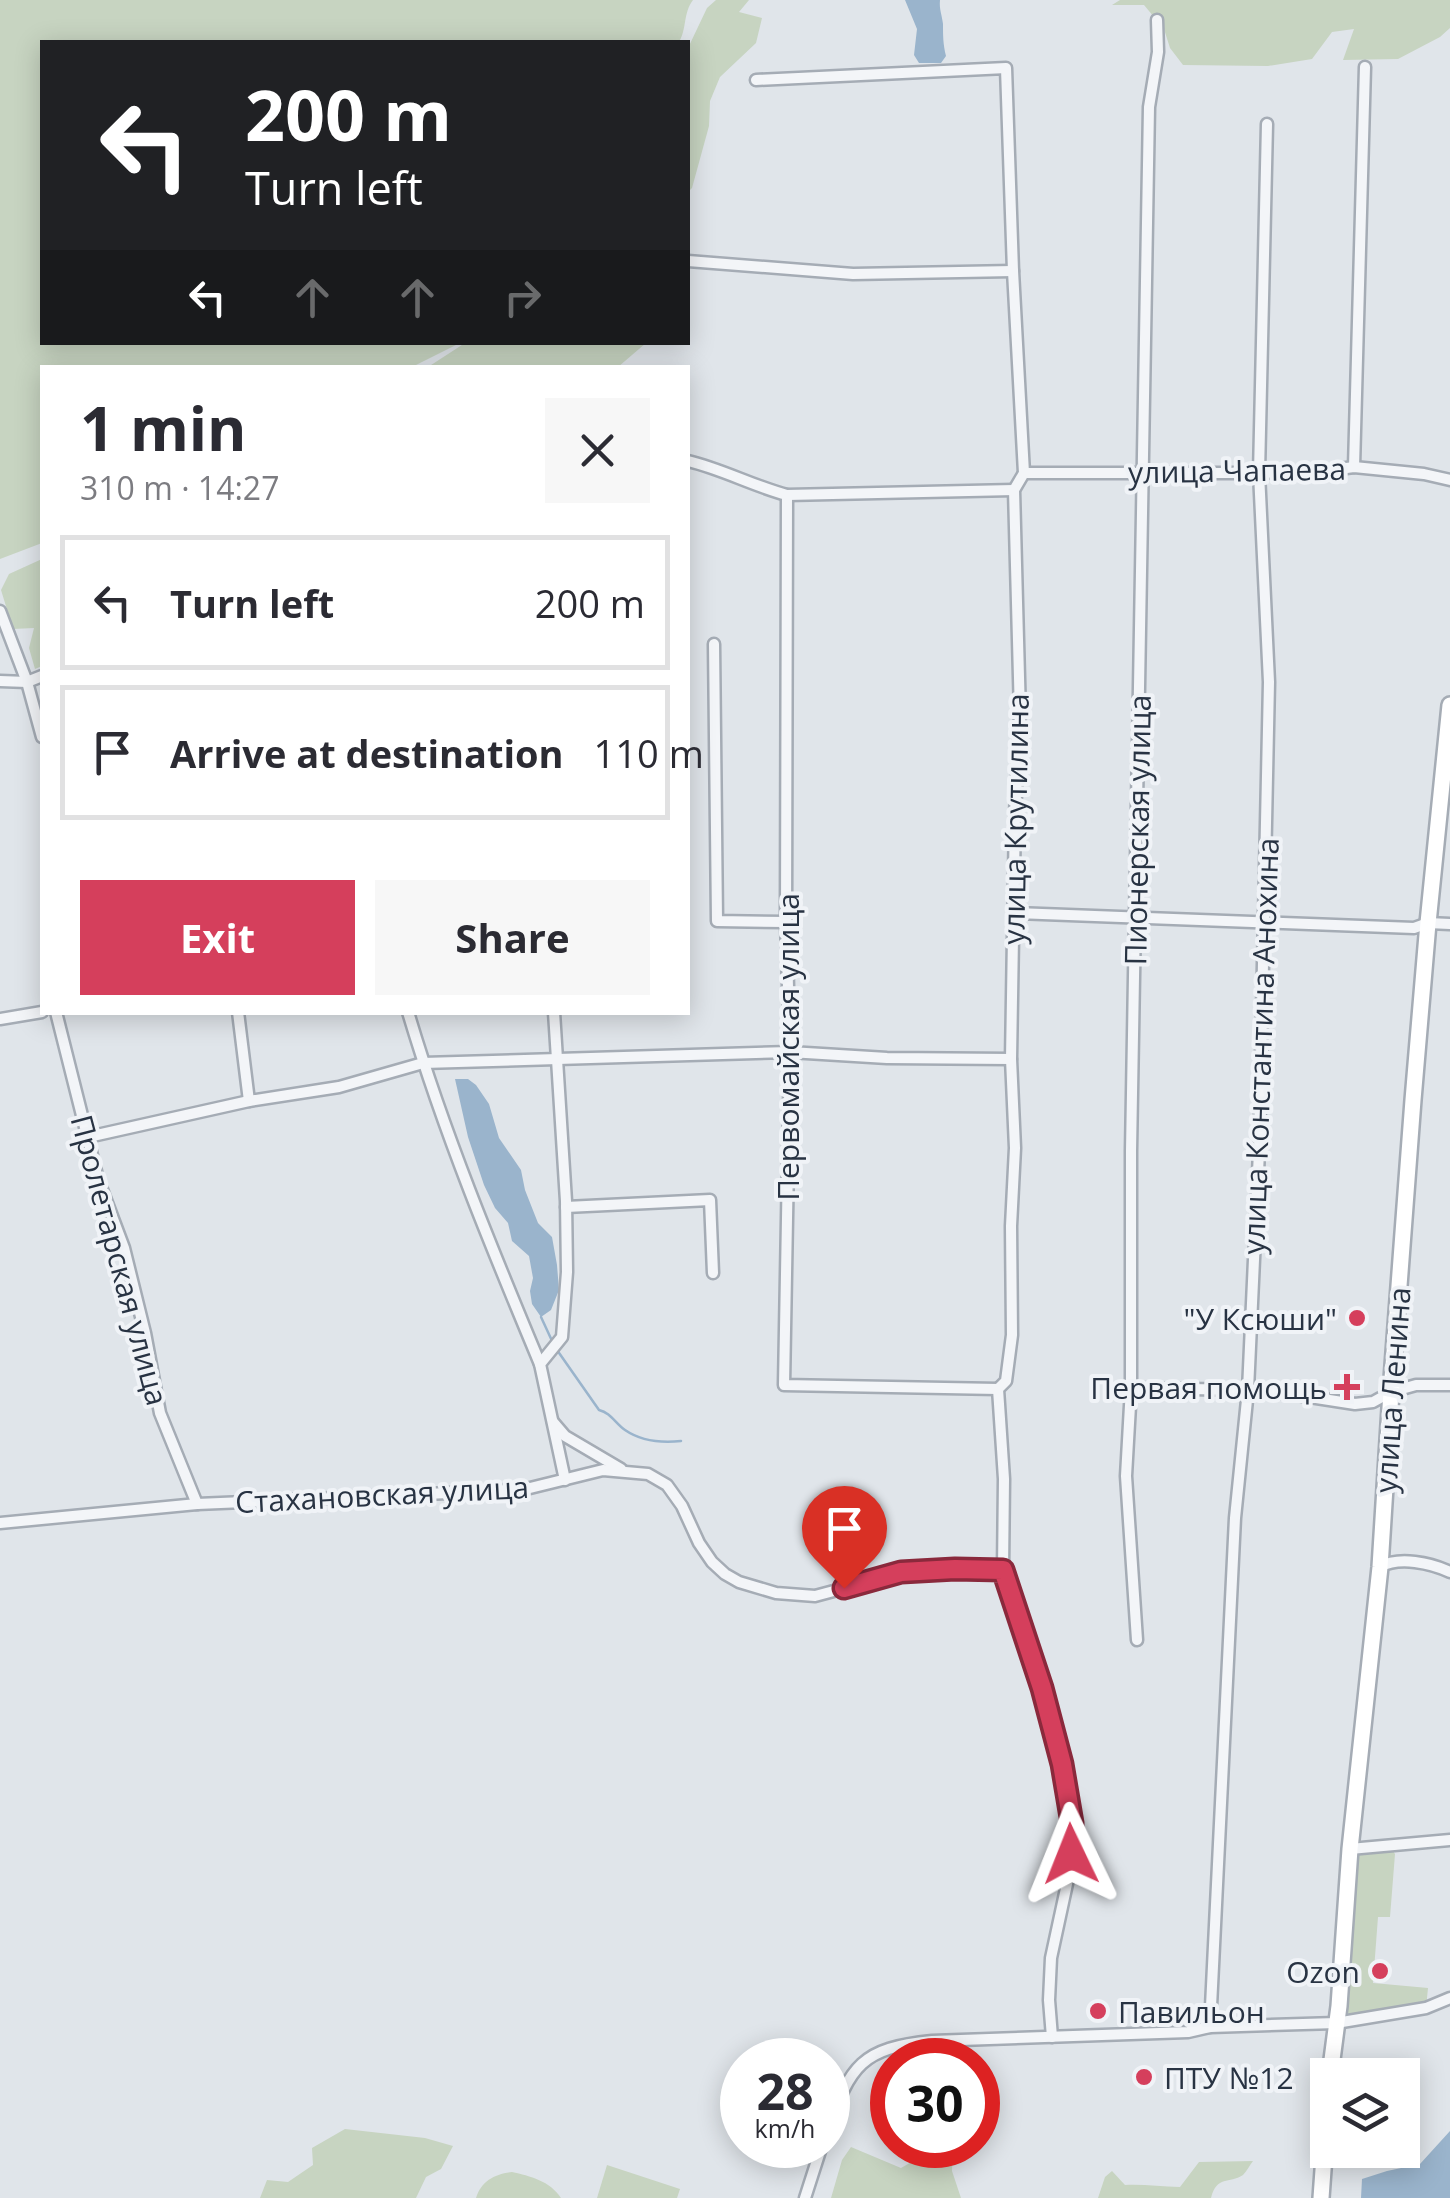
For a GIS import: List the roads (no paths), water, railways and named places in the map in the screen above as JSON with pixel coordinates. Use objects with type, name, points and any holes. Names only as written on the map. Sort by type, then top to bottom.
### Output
[{"type":"main road","name":"улица Ленина","points":[[1332,2058],[1380,1567],[1390,1392],[1428,922],[1450,705]]},
{"type":"main road","points":[[1311,2198],[1315,2168]]},
{"type":"main road","points":[[1321,2198],[1323,2168]]},
{"type":"street","name":"Пионерская улица","points":[[1137,1640],[1126,1476],[1131,1388],[1134,917],[1148,107],[1158,52],[1157,20]]},
{"type":"street","points":[[1354,467],[1365,67]]},
{"type":"street","points":[[690,462],[787,494],[1014,490],[1024,473],[1006,68],[756,80]]},
{"type":"street","name":"улица Константина Анохина","points":[[1210,2027],[1235,1518],[1248,1390],[1259,1151],[1269,682],[1259,473],[1267,124]]},
{"type":"street","points":[[690,261],[853,274],[1013,271]]},
{"type":"street","name":"улица Чапаева","points":[[1024,473],[1259,473],[1354,467],[1450,480]]},
{"type":"street","name":"улица Крутилина","points":[[1014,490],[1020,715],[1011,1059],[1015,1148],[1012,1335],[1006,1381],[998,1389],[1004,1479],[1003,1570],[1042,1688],[1062,1764],[1072,1823],[1070,1870],[1051,1958],[1048,2000],[1052,2036]]},
{"type":"street","name":"Первомайская улица","points":[[787,494],[786,922],[790,1052],[784,1385],[998,1389]]},
{"type":"street","points":[[0,610],[40,730]]},
{"type":"street","points":[[714,644],[717,922],[786,922]]},
{"type":"street","points":[[0,681],[27,682],[40,677]]},
{"type":"street","points":[[1013,913],[1414,928],[1428,922],[1450,924]]},
{"type":"street","points":[[0,1019],[40,1012]]},
{"type":"street","name":"Пролетарская улица","points":[[57,1015],[98,1179],[124,1248],[160,1413],[197,1504]]},
{"type":"street","points":[[238,1015],[249,1101]]},
{"type":"street","points":[[409,1015],[423,1063],[540,1364],[565,1480]]},
{"type":"street","points":[[540,1364],[562,1337],[567,1272],[554,1015]]},
{"type":"street","points":[[88,1137],[249,1101],[338,1087],[423,1063],[790,1052],[1011,1059]]},
{"type":"street","points":[[566,1207],[710,1200],[712,1272]]},
{"type":"street","points":[[1131,1388],[1248,1390],[1355,1404],[1416,1386],[1450,1385]]},
{"type":"street","points":[[552,1420],[566,1436],[626,1472]]},
{"type":"street","name":"Стахановская улица","points":[[0,1523],[197,1504],[530,1488],[603,1470],[648,1474],[667,1485],[712,1562],[739,1582],[766,1592],[815,1596],[901,1572],[1003,1570]]},
{"type":"street","points":[[1380,1567],[1387,1563],[1432,1564],[1450,1572]]},
{"type":"street","points":[[1350,1849],[1450,1840]]},
{"type":"street","points":[[850,2079],[866,2058],[899,2044],[1336,2024],[1426,2008],[1450,1998]]},
{"type":"street","points":[[805,2198],[815,2168]]},
{"type":"water","points":[[905,0],[940,0],[946,56],[941,63],[919,63],[914,55],[917,29]]},
{"type":"water","points":[[455,1079],[468,1079],[489,1104],[499,1138],[521,1170],[538,1223],[552,1237],[559,1290],[551,1310],[541,1317],[532,1304],[529,1256],[512,1241],[508,1223],[484,1185]]},
{"type":"water","points":[[1450,2131],[1450,2198],[1361,2198],[1362,2179],[1401,2168],[1420,2168]]},
{"type":"waterway","points":[[541,1317],[553,1343]]},
{"type":"waterway","points":[[557,1350],[599,1410],[625,1430],[652,1440],[681,1441]]},
{"type":"place","name":"\"У Ксюши\"","points":[[1357,1318]]},
{"type":"place","name":"Первая помощь","points":[[1347,1387]]},
{"type":"place","name":"Ozon","points":[[1380,1971]]},
{"type":"place","name":"Павильон","points":[[1098,2011]]},
{"type":"place","name":"ПТУ №12","points":[[1144,2077]]}]
